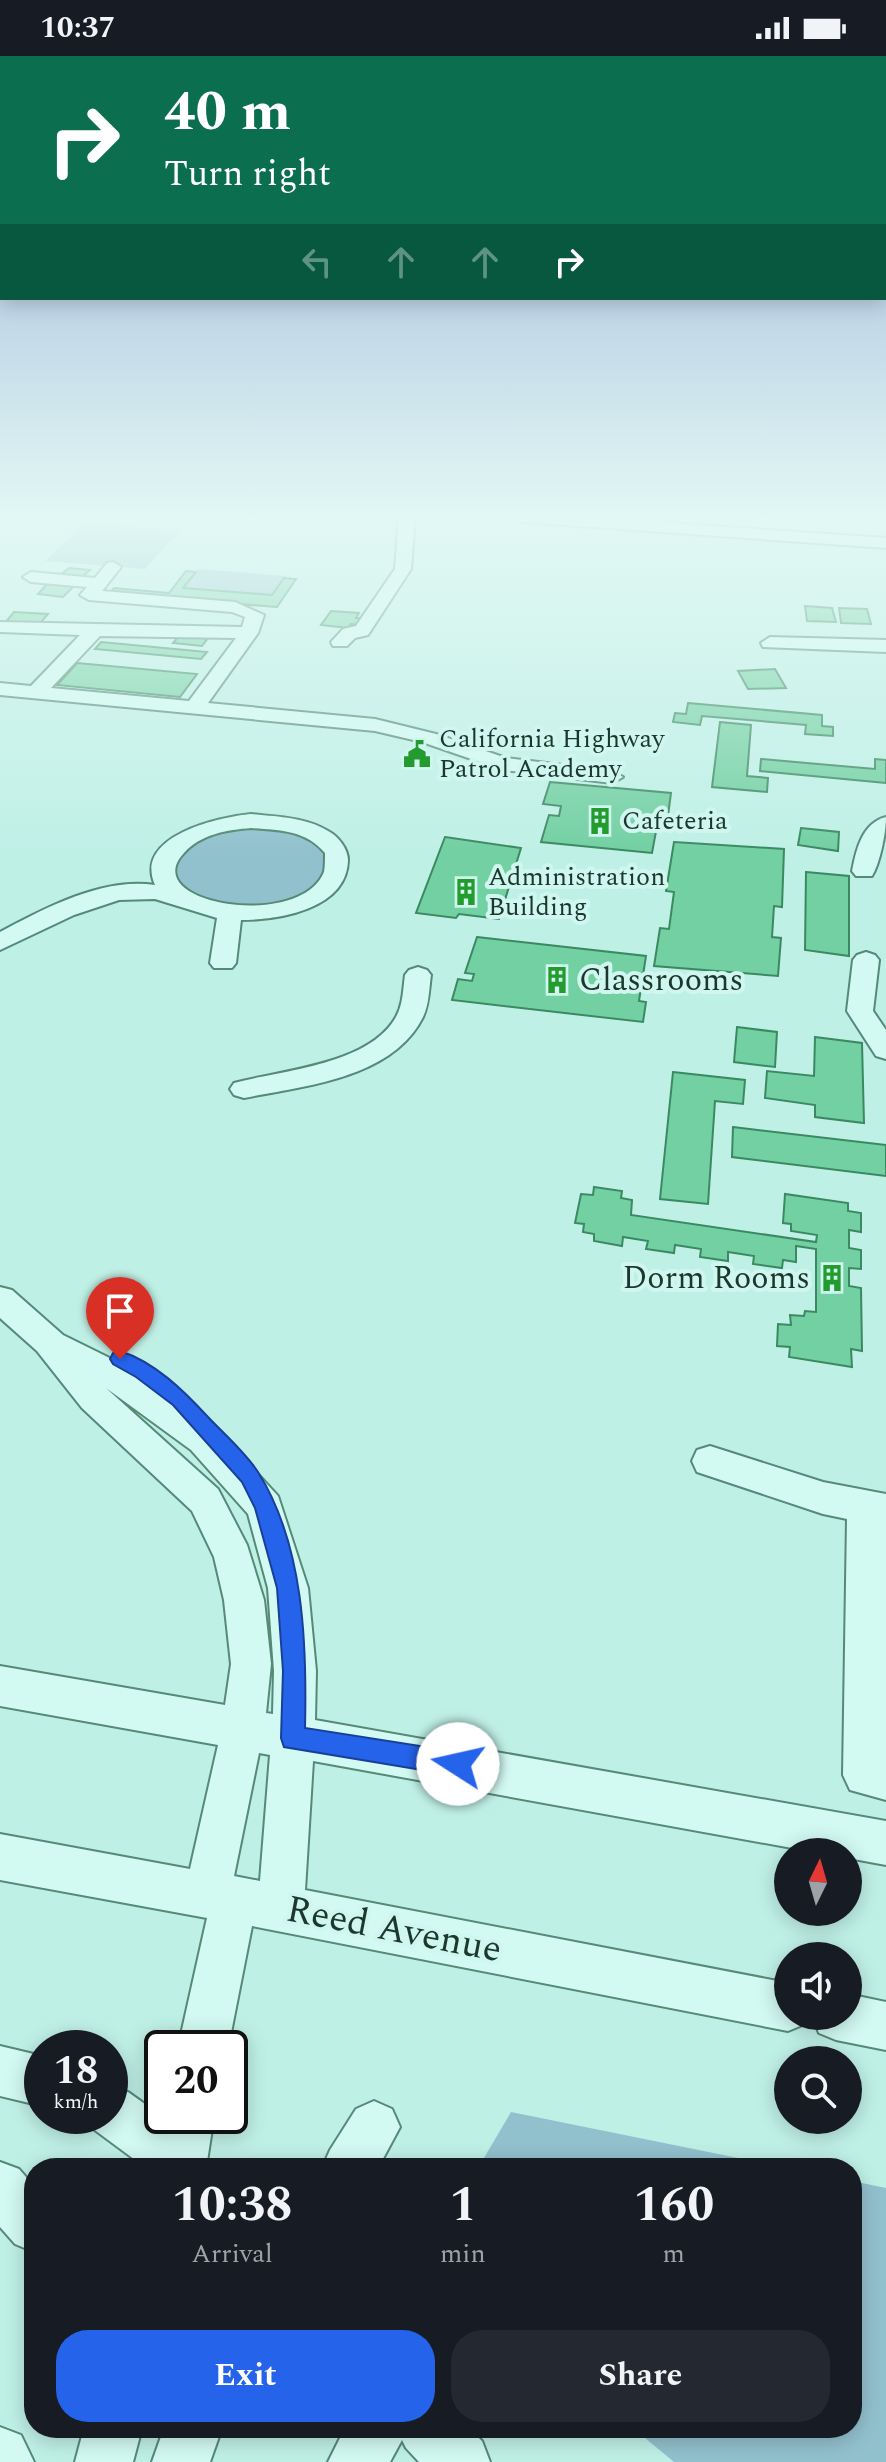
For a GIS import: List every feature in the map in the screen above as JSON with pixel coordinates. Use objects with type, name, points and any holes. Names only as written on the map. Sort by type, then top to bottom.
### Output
[{"type":"street","points":[[41,628],[168,635],[180,631],[249,633]]},
{"type":"street","points":[[195,707],[251,628]]},
{"type":"street","points":[[340,642],[349,633],[364,628]]},
{"type":"street","points":[[36,692],[95,630]]},
{"type":"street","points":[[770,643],[886,646]]},
{"type":"street","points":[[0,689],[375,725],[429,738],[503,764],[612,777]]},
{"type":"street","points":[[0,942],[68,909],[136,890],[152,879],[179,844],[199,832],[251,821],[279,822],[306,828],[326,839],[338,853],[335,878],[307,900],[278,910],[230,913],[163,893],[136,890]]},
{"type":"street","points":[[864,871],[867,846],[873,834],[886,824]]},
{"type":"street","points":[[167,858],[163,870],[165,881],[172,892],[185,901]]},
{"type":"street","points":[[223,963],[230,913]]},
{"type":"street","points":[[866,960],[860,1011],[886,1050]]},
{"type":"street","points":[[244,1089],[331,1069],[380,1049],[393,1040],[411,1013],[418,975]]},
{"type":"street","points":[[0,1299],[49,1342],[94,1398],[205,1500],[233,1557],[244,1600],[251,1664],[205,2030]]},
{"type":"street","points":[[49,1342],[122,1380],[204,1440],[265,1507],[288,1588],[295,1671],[281,1908]]},
{"type":"street","points":[[710,1461],[823,1498],[876,1508],[865,1775],[886,1778]]},
{"type":"street","points":[[0,1686],[293,1738],[367,1748],[886,1843]]},
{"type":"street","name":"Reed Avenue","points":[[0,1857],[281,1908],[774,2004]]},
{"type":"street","points":[[862,2021],[886,2026]]},
{"type":"street","points":[[0,2071],[24,2077]]},
{"type":"street","points":[[128,2119],[183,2148]]},
{"type":"street","points":[[0,2188],[24,2214]]},
{"type":"street","points":[[104,2462],[110,2438]]},
{"type":"street","points":[[181,2462],[189,2438]]},
{"type":"street","points":[[357,2462],[372,2438]]},
{"type":"street","points":[[436,2438],[461,2462]]},
{"type":"street","points":[[0,2456],[5,2462]]},
{"type":"shaded area","points":[[272,827],[310,838],[326,852],[327,873],[315,885],[286,901],[236,907],[204,899],[180,885],[176,874],[177,864],[197,842],[220,832]]},
{"type":"shaded area","points":[[511,2112],[739,2158],[484,2158]]},
{"type":"shaded area","points":[[862,2183],[886,2188],[886,2462],[674,2462],[645,2438],[862,2438]]},
{"type":"building","points":[[179,636],[208,638],[202,646],[173,643]]},
{"type":"building","points":[[101,642],[207,652],[201,659],[95,649]]},
{"type":"building","points":[[77,663],[197,674],[180,697],[57,685]]},
{"type":"building","points":[[775,669],[786,688],[748,689],[738,671]]},
{"type":"building","points":[[688,703],[822,715],[822,726],[833,727],[833,736],[805,734],[806,725],[702,716],[700,725],[673,722],[675,713],[686,714]]},
{"type":"building","points":[[720,722],[751,725],[747,776],[768,778],[767,792],[712,787]]},
{"type":"building","points":[[761,759],[875,769],[875,759],[886,760],[886,783],[760,771]]},
{"type":"building","name":"Cafeteria","points":[[550,782],[671,793],[668,816],[654,816],[652,825],[657,826],[652,853],[541,842],[549,815],[559,816],[561,806],[543,804]]},
{"type":"building","points":[[801,828],[839,832],[838,851],[798,845]]},
{"type":"building","name":"Administration Building","points":[[445,837],[521,848],[499,919],[416,913]]},
{"type":"building","points":[[674,842],[784,849],[782,907],[774,906],[772,937],[781,938],[778,976],[654,966],[660,928],[669,929],[674,892],[666,891]]},
{"type":"building","points":[[806,872],[849,876],[849,956],[805,950]]},
{"type":"building","name":"Classrooms","points":[[477,937],[646,956],[639,1001],[646,1002],[643,1022],[452,1000],[458,979],[472,981],[474,974],[465,973]]},
{"type":"building","points":[[737,1027],[777,1032],[775,1067],[734,1062]]},
{"type":"building","points":[[815,1037],[862,1043],[864,1123],[815,1117],[815,1105],[765,1098],[767,1071],[814,1076]]},
{"type":"building","points":[[673,1072],[745,1080],[743,1104],[715,1101],[708,1204],[660,1199]]},
{"type":"building","points":[[733,1127],[886,1145],[886,1176],[732,1157]]},
{"type":"building","name":"Dorm Rooms","points":[[594,1187],[622,1191],[621,1198],[632,1200],[631,1215],[816,1242],[817,1235],[791,1231],[791,1224],[783,1223],[785,1194],[848,1203],[848,1211],[861,1213],[861,1232],[849,1230],[849,1248],[861,1250],[861,1269],[849,1268],[849,1286],[861,1288],[862,1351],[851,1349],[852,1367],[789,1357],[790,1347],[777,1346],[778,1324],[791,1325],[790,1315],[804,1316],[805,1311],[816,1312],[816,1249],[796,1246],[796,1262],[783,1260],[782,1268],[753,1264],[754,1256],[728,1252],[728,1261],[700,1257],[701,1249],[675,1245],[674,1253],[646,1249],[648,1241],[623,1237],[622,1246],[594,1241],[594,1234],[583,1232],[584,1224],[575,1223],[581,1194],[593,1195]]},
{"type":"place","name":"California Highway Patrol Academy","points":[[417,754]]},
{"type":"place","name":"Cafeteria","points":[[600,821]]},
{"type":"place","name":"Administration Building","points":[[466,892]]},
{"type":"place","name":"Classrooms","points":[[557,980]]},
{"type":"place","name":"Dorm Rooms","points":[[832,1278]]},
{"type":"route","points":[[120,1359],[143,1371],[180,1400],[249,1476],[265,1507],[288,1588],[295,1671],[293,1738],[458,1764]]}]
